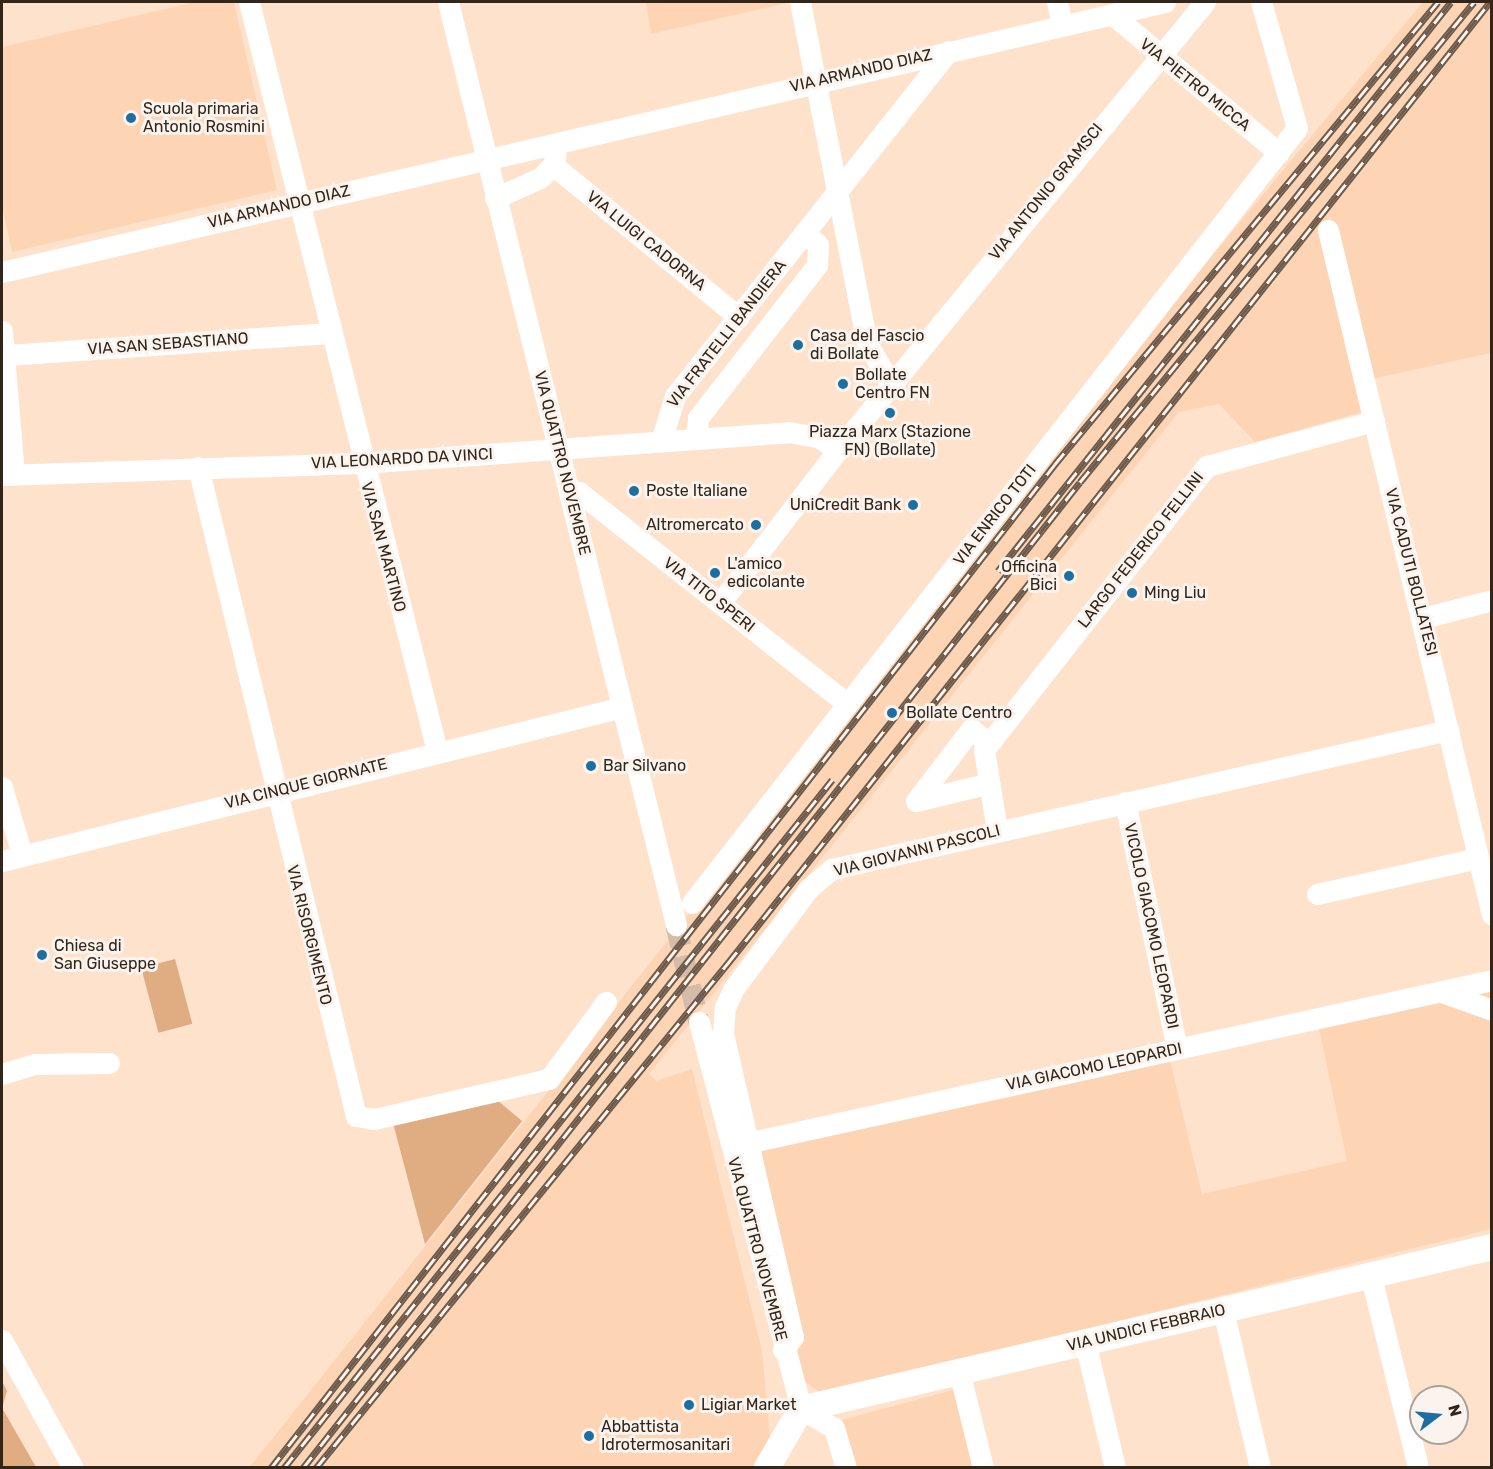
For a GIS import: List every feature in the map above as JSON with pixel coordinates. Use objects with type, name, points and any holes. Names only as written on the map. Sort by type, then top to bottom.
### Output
[{"type":"street","name":"VIA QUATTRO NOVEMBRE","points":[[447,2],[676,925]]},
{"type":"street","points":[[800,2],[867,343],[891,385]]},
{"type":"street","points":[[1057,2],[1062,24]]},
{"type":"street","name":"VIA ARMANDO DIAZ","points":[[2,272],[486,157],[1062,24],[1114,16],[1165,2]]},
{"type":"street","name":"VIA ANTONIO GRAMSCI","points":[[838,450],[1158,54],[1205,2]]},
{"type":"street","name":"VIA ENRICO TOTI","points":[[692,903],[1297,128],[1261,2]]},
{"type":"street","name":"VIA SAN MARTINO","points":[[251,9],[328,333],[437,751]]},
{"type":"street","name":"VIA PIETRO MICCA","points":[[1114,16],[1279,153]]},
{"type":"street","name":"VIA FRATELLI BANDIERA","points":[[662,441],[671,401],[838,195],[948,51]]},
{"type":"street","points":[[495,198],[531,184],[553,165],[557,142]]},
{"type":"street","name":"VIA LUIGI CADORNA","points":[[553,165],[739,317]]},
{"type":"street","name":"VIA CADUTI BOLLATESI","points":[[1328,230],[1423,618],[1491,915]]},
{"type":"street","name":"VIA FRATELLI BANDIERA","points":[[696,438],[698,418],[817,265],[818,245],[807,234]]},
{"type":"street","points":[[2,331],[7,355],[8,475]]},
{"type":"street","name":"VIA SAN SEBASTIANO","points":[[7,355],[328,333]]},
{"type":"street","name":"LARGO FEDERICO FELLINI","points":[[997,831],[982,757],[989,743],[1207,466],[1374,422]]},
{"type":"street","name":"VIA LEONARDO DA VINCI","points":[[8,475],[362,463],[696,438],[801,433],[838,450]]},
{"type":"street","points":[[720,603],[838,450]]},
{"type":"street","name":"VIA RISORGIMENTO","points":[[198,467],[275,792],[356,1116],[374,1119],[549,1079],[606,1002]]},
{"type":"street","name":"VIA TITO SPERI","points":[[569,493],[579,492],[847,704]]},
{"type":"street","points":[[1423,618],[1491,600]]},
{"type":"street","name":"VIA CINQUE GIORNATE","points":[[12,858],[437,751],[611,710]]},
{"type":"street","points":[[986,784],[916,801],[971,729],[989,743]]},
{"type":"street","name":"VIA GIOVANNI PASCOLI","points":[[783,1350],[793,1337],[723,1033],[725,1007],[809,888],[832,869],[1449,730]]},
{"type":"street","points":[[2,787],[12,858]]},
{"type":"street","name":"VICOLO GIACOMO LEOPARDI","points":[[1125,802],[1177,1049]]},
{"type":"street","points":[[1317,894],[1478,858]]},
{"type":"street","name":"VIA GIACOMO LEOPARDI","points":[[747,1143],[1491,980]]},
{"type":"street","points":[[1441,992],[1491,1010]]},
{"type":"street","name":"VIA QUATTRO NOVEMBRE","points":[[699,1022],[783,1350],[801,1409]]},
{"type":"street","points":[[2,1074],[36,1064],[109,1063]]},
{"type":"street","name":"VIA UNDICI FEBBRAIO","points":[[801,1409],[1223,1310],[1370,1273],[1491,1247]]},
{"type":"street","points":[[1370,1273],[1417,1463]]},
{"type":"street","points":[[1223,1310],[1260,1467]]},
{"type":"street","points":[[2,1340],[73,1467]]},
{"type":"street","points":[[1085,1342],[1115,1467]]},
{"type":"street","points":[[959,1371],[983,1467]]},
{"type":"street","points":[[767,1467],[801,1409],[834,1428],[846,1467]]},
{"type":"shaded area","name":"Scuola primaria Antonio Rosmini","points":[[195,2],[234,2],[277,190],[12,252],[2,206],[2,47]]},
{"type":"shaded area","points":[[646,2],[791,2],[651,34]]},
{"type":"shaded area","points":[[1423,2],[1491,2],[1491,353],[1371,379],[1331,217],[1320,231],[1366,411],[1255,442],[1219,404],[1179,412],[649,1074],[656,1081],[692,1069],[762,1350],[770,1440],[752,1467],[249,1468],[1191,281]]},
{"type":"shaded area","points":[[175,959],[192,1024],[159,1033],[141,968]]},
{"type":"shaded area","points":[[1491,986],[1491,1229],[823,1394],[805,1382],[742,1148],[1170,1060],[1202,1194],[1347,1161],[1318,1024]]},
{"type":"shaded area","points":[[497,1100],[522,1121],[425,1244],[393,1123]]},
{"type":"shaded area","points":[[2,1381],[7,1391],[2,1408]]},
{"type":"shaded area","points":[[956,1389],[975,1467],[856,1467],[842,1420]]},
{"type":"shaded area","points":[[2,1408],[36,1467],[2,1467]]},
{"type":"tunnel","points":[[676,925],[699,1022]]},
{"type":"railway","points":[[271,1468],[1055,464],[1438,2]]},
{"type":"railway","points":[[998,571],[1451,2]]},
{"type":"railway","points":[[303,1468],[1080,482],[1474,2]]},
{"type":"railway","points":[[316,1468],[728,963],[1490,2]]},
{"type":"railway","points":[[284,1468],[832,780]]},
{"type":"place","name":"Scuola primaria Antonio Rosmini","points":[[131,118]]},
{"type":"place","name":"Casa del Fascio di Bollate","points":[[798,345]]},
{"type":"place","name":"Bollate Centro FN","points":[[843,384]]},
{"type":"place","name":"Piazza Marx (Stazione FN) (Bollate)","points":[[890,413]]},
{"type":"place","name":"Poste Italiane","points":[[634,491]]},
{"type":"place","name":"UniCredit Bank","points":[[913,505]]},
{"type":"place","name":"Altromercato","points":[[756,525]]},
{"type":"place","name":"L'amico edicolante","points":[[715,573]]},
{"type":"place","name":"Officina Bici","points":[[1069,576]]},
{"type":"place","name":"Ming Liu","points":[[1132,593]]},
{"type":"place","name":"Bollate Centro","points":[[892,713]]},
{"type":"place","name":"Bar Silvano","points":[[591,766]]},
{"type":"place","name":"Chiesa di San Giuseppe","points":[[42,955]]},
{"type":"place","name":"Ligiar Market","points":[[689,1405]]},
{"type":"place","name":"Abbattista Idrotermosanitari","points":[[589,1436]]}]
